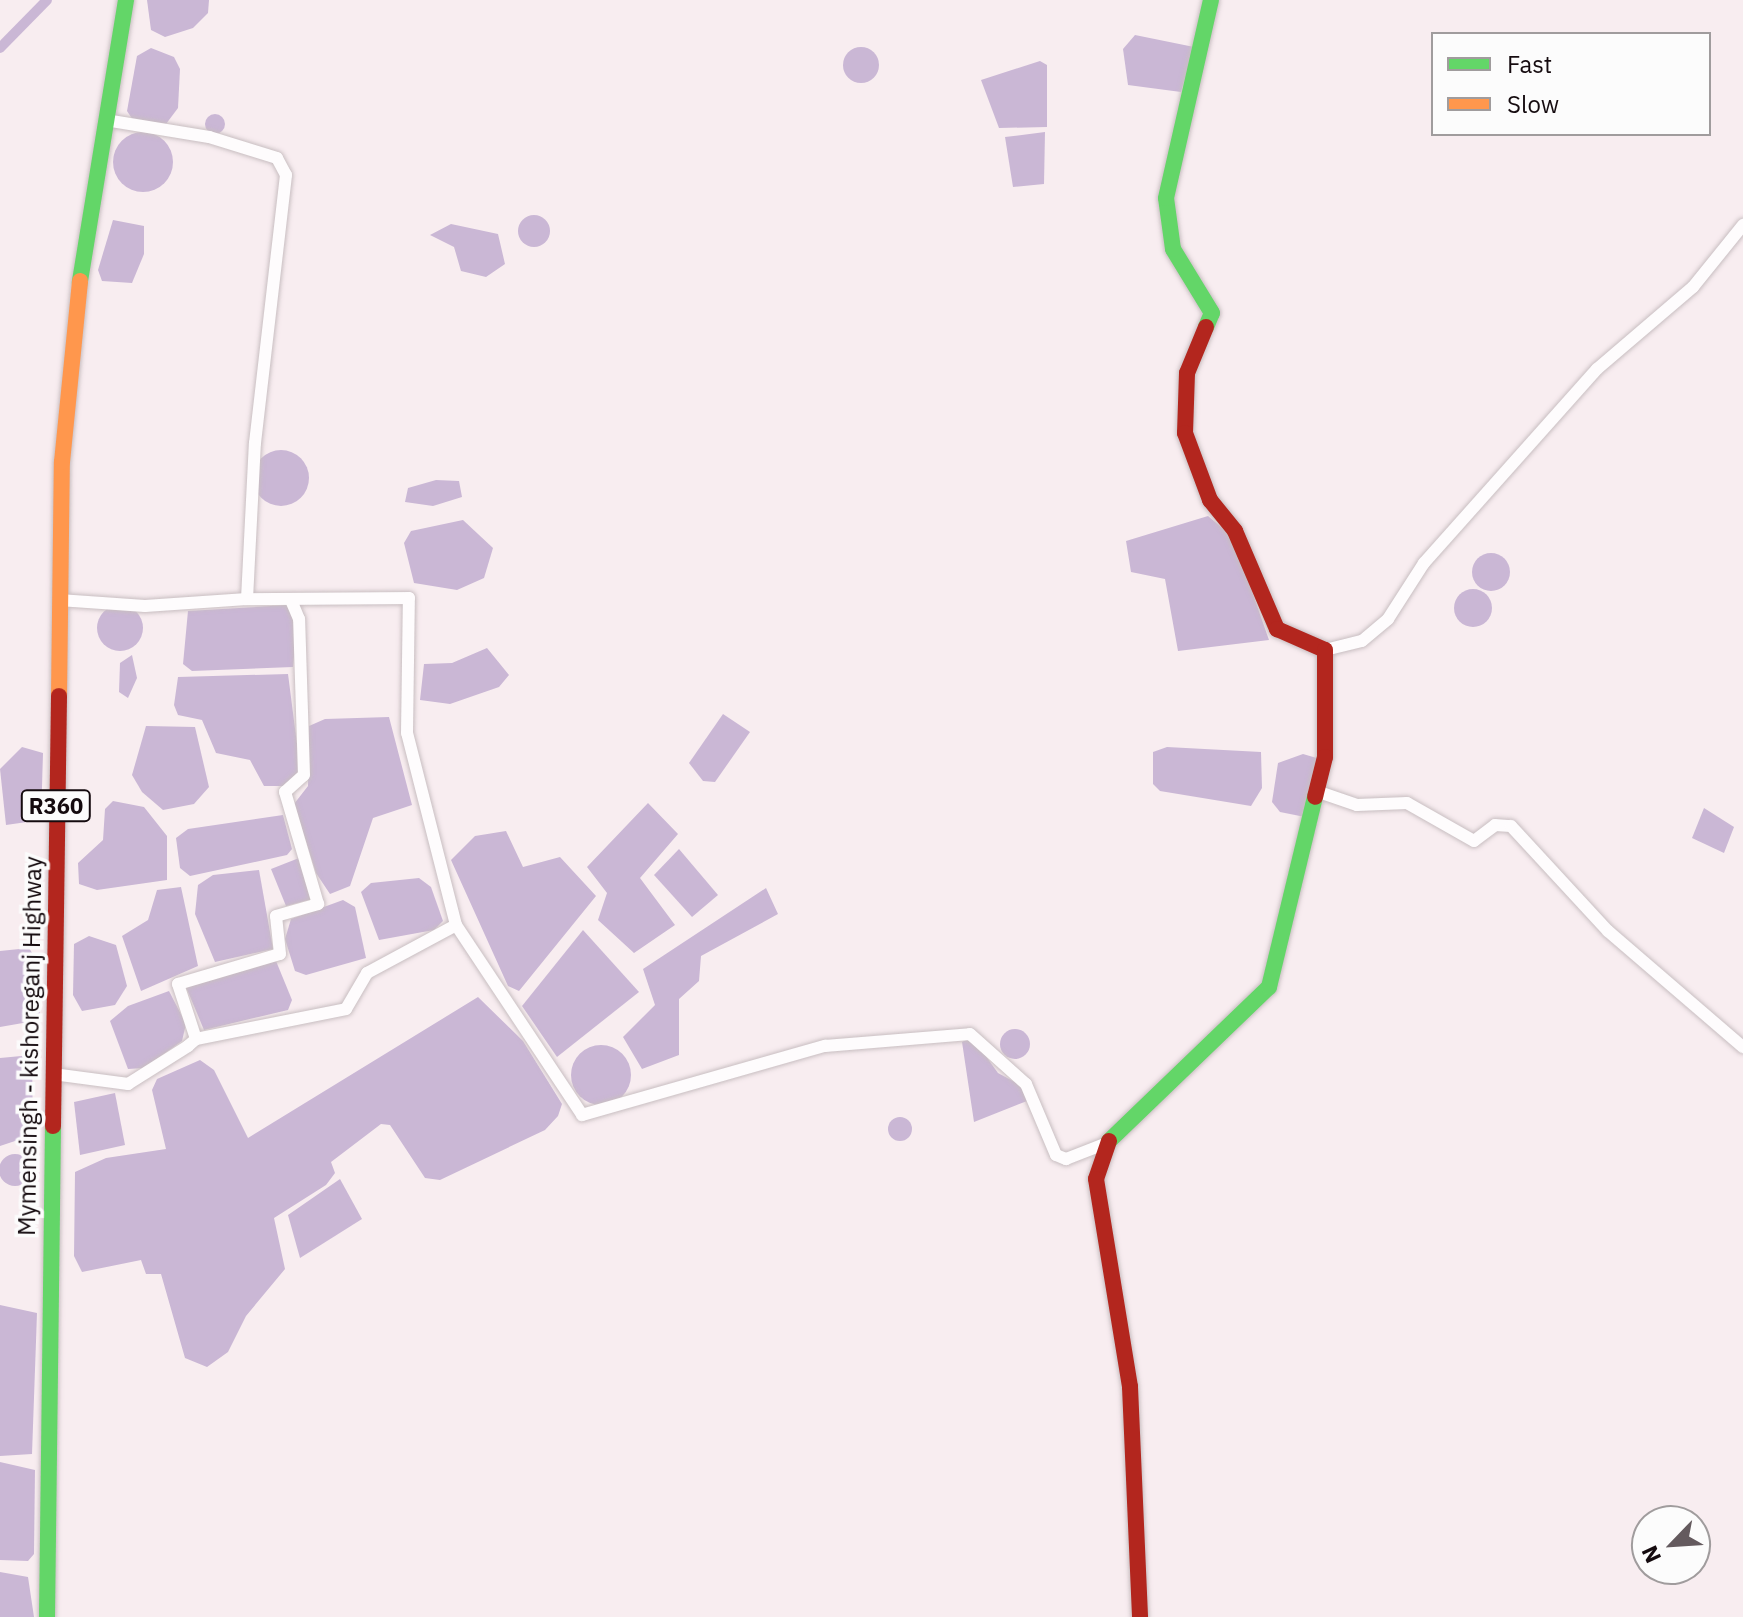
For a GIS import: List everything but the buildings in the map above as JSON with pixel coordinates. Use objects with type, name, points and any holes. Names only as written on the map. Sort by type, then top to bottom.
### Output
[{"type":"street","name":"Mymensingh - kishoreganj Highway","points":[[47,1617],[59,600],[72,341],[126,0]]},
{"type":"street","points":[[1211,0],[1166,198],[1173,249],[1212,313],[1187,373],[1185,433],[1210,500],[1235,531],[1277,629],[1325,650],[1362,641],[1388,619],[1424,563],[1597,369],[1693,287],[1743,225]]},
{"type":"street","points":[[105,120],[209,137],[277,158],[286,175],[255,443],[247,599]]},
{"type":"street","points":[[59,600],[145,606],[247,599],[409,598],[407,733],[456,925],[582,1115],[825,1046],[970,1034],[1026,1084],[1056,1155],[1066,1159],[1107,1143],[1269,987],[1319,792],[1325,650]]},
{"type":"street","points":[[196,1039],[178,984],[280,954],[276,916],[320,898],[285,792],[304,775],[299,619],[291,600]]},
{"type":"street","points":[[1319,792],[1357,805],[1407,803],[1474,841],[1495,825],[1511,826],[1608,931],[1743,1047]]},
{"type":"street","points":[[53,1074],[128,1084],[196,1039],[346,1009],[367,973],[456,925]]},
{"type":"street","points":[[1107,1143],[1096,1179],[1130,1387],[1140,1617]]},
{"type":"shaded area","points":[[147,0],[209,0],[208,13],[193,28],[165,37],[151,30]]},
{"type":"shaded area","points":[[1135,35],[1194,47],[1181,92],[1128,85],[1123,49]]},
{"type":"shaded area","points":[[861,47],[873,53],[879,65],[873,77],[861,83],[849,77],[843,65],[849,53]]},
{"type":"shaded area","points":[[151,48],[174,57],[180,69],[178,108],[166,124],[133,120],[127,111],[137,56]]},
{"type":"shaded area","points":[[1040,61],[1047,65],[1047,127],[999,128],[981,80]]},
{"type":"shaded area","points":[[215,114],[222,117],[225,124],[222,131],[215,134],[208,131],[205,124],[208,117]]},
{"type":"shaded area","points":[[143,132],[164,141],[173,162],[164,183],[143,192],[122,183],[113,162],[122,141]]},
{"type":"shaded area","points":[[1045,132],[1044,184],[1013,187],[1005,137]]},
{"type":"shaded area","points":[[534,215],[545,220],[550,231],[545,242],[534,247],[523,242],[518,231],[523,220]]},
{"type":"shaded area","points":[[113,220],[144,226],[144,254],[132,283],[102,281],[98,270]]},
{"type":"shaded area","points":[[451,224],[498,234],[505,264],[486,277],[461,271],[454,247],[430,235]]},
{"type":"shaded area","points":[[281,450],[301,458],[309,478],[301,498],[281,506],[261,498],[253,478],[261,458]]},
{"type":"shaded area","points":[[436,480],[459,481],[462,497],[433,506],[405,502],[408,488]]},
{"type":"shaded area","points":[[1208,516],[1233,537],[1269,640],[1178,651],[1165,579],[1131,572],[1126,541]]},
{"type":"shaded area","points":[[463,520],[493,548],[484,578],[457,590],[414,583],[404,543],[411,531]]},
{"type":"shaded area","points":[[1491,553],[1505,558],[1510,572],[1505,586],[1491,591],[1477,586],[1472,572],[1477,558]]},
{"type":"shaded area","points":[[1473,589],[1486,595],[1492,608],[1486,621],[1473,627],[1460,621],[1454,608],[1460,595]]},
{"type":"shaded area","points":[[120,605],[136,612],[143,628],[136,644],[120,651],[104,644],[97,628],[104,612]]},
{"type":"shaded area","points":[[288,605],[297,623],[293,667],[192,671],[183,664],[188,611]]},
{"type":"shaded area","points":[[487,648],[509,675],[499,687],[450,704],[420,700],[424,664],[452,663]]},
{"type":"shaded area","points":[[132,655],[137,678],[128,698],[119,692],[120,663]]},
{"type":"shaded area","points":[[288,674],[301,775],[288,786],[264,786],[250,760],[216,753],[202,720],[178,715],[174,705],[178,677]]},
{"type":"shaded area","points":[[723,714],[750,732],[715,782],[703,781],[689,763]]},
{"type":"shaded area","points":[[389,717],[412,805],[373,818],[350,886],[330,894],[316,873],[294,804],[308,786],[309,726],[325,719]]},
{"type":"shaded area","points":[[146,726],[195,727],[209,787],[194,804],[163,810],[142,792],[132,775]]},
{"type":"shaded area","points":[[22,747],[43,753],[41,820],[6,825],[0,769]]},
{"type":"shaded area","points":[[1167,747],[1261,752],[1262,788],[1251,806],[1160,791],[1153,784],[1153,752]]},
{"type":"shaded area","points":[[1303,754],[1320,759],[1310,818],[1280,812],[1272,802],[1278,763]]},
{"type":"shaded area","points":[[113,801],[144,807],[167,836],[167,880],[97,890],[79,884],[78,863],[103,840],[105,809]]},
{"type":"shaded area","points":[[648,803],[678,834],[640,878],[675,925],[634,953],[598,920],[607,893],[587,867]]},
{"type":"shaded area","points":[[1704,808],[1734,827],[1724,853],[1692,838]]},
{"type":"shaded area","points":[[283,815],[292,849],[287,855],[190,876],[180,868],[176,838],[188,829]]},
{"type":"shaded area","points":[[506,831],[523,867],[560,857],[596,896],[519,991],[508,986],[451,860],[475,836]]},
{"type":"shaded area","points":[[679,849],[718,895],[692,917],[654,875]]},
{"type":"shaded area","points":[[299,858],[312,899],[286,906],[271,869]]},
{"type":"shaded area","points":[[259,870],[273,949],[215,962],[195,914],[198,885],[213,875]]},
{"type":"shaded area","points":[[419,878],[431,887],[443,921],[434,930],[379,940],[361,892],[371,883]]},
{"type":"shaded area","points":[[181,887],[198,966],[141,991],[122,936],[148,920],[157,890]]},
{"type":"shaded area","points":[[766,888],[778,914],[701,956],[699,981],[679,999],[679,1055],[642,1069],[623,1037],[655,1005],[643,969]]},
{"type":"shaded area","points":[[343,900],[355,907],[366,958],[306,975],[295,971],[285,939],[291,919]]},
{"type":"shaded area","points":[[583,930],[639,992],[557,1057],[522,1006]]},
{"type":"shaded area","points":[[89,936],[116,945],[127,986],[115,1005],[82,1011],[73,995],[74,944]]},
{"type":"shaded area","points":[[29,948],[39,964],[40,1020],[0,1027],[0,951]]},
{"type":"shaded area","points":[[276,961],[292,1000],[288,1010],[204,1030],[186,987]]},
{"type":"shaded area","points":[[169,991],[186,1024],[182,1041],[144,1068],[128,1069],[110,1021],[128,1006]]},
{"type":"shaded area","points":[[478,997],[523,1041],[562,1104],[558,1116],[545,1130],[440,1180],[425,1178],[390,1125],[381,1124],[331,1162],[335,1173],[326,1185],[274,1218],[285,1269],[246,1316],[228,1352],[207,1367],[185,1358],[161,1274],[146,1274],[141,1260],[82,1272],[74,1256],[75,1172],[106,1158],[166,1149],[152,1090],[157,1079],[200,1060],[214,1070],[248,1138]]},
{"type":"shaded area","points":[[1015,1029],[1026,1033],[1030,1044],[1026,1055],[1015,1059],[1004,1055],[1000,1044],[1004,1033]]},
{"type":"shaded area","points":[[972,1037],[998,1073],[1022,1086],[1027,1101],[974,1122],[962,1042]]},
{"type":"shaded area","points":[[601,1045],[612,1047],[622,1054],[629,1064],[629,1086],[622,1096],[612,1103],[601,1105],[590,1103],[580,1096],[573,1086],[571,1075],[573,1064],[580,1054],[590,1047]]},
{"type":"shaded area","points":[[32,1055],[33,1135],[0,1146],[0,1058]]},
{"type":"shaded area","points":[[115,1093],[125,1145],[80,1155],[74,1102]]},
{"type":"shaded area","points":[[900,1117],[909,1120],[912,1129],[909,1138],[900,1141],[891,1138],[888,1129],[891,1120]]},
{"type":"shaded area","points":[[15,1154],[26,1159],[31,1170],[26,1181],[15,1186],[4,1181],[-1,1170],[4,1159]]},
{"type":"shaded area","points":[[340,1179],[362,1219],[300,1258],[288,1215]]},
{"type":"shaded area","points":[[0,1305],[37,1313],[32,1454],[0,1456]]},
{"type":"shaded area","points":[[0,1462],[35,1470],[34,1554],[28,1561],[0,1560]]},
{"type":"shaded area","points":[[0,1572],[28,1577],[34,1617],[0,1617]]},
{"type":"waterway","points":[[0,48],[47,0]]},
{"type":"traffic: fast","points":[[80,281],[126,0]]},
{"type":"traffic: fast","points":[[1206,327],[1212,313],[1173,249],[1166,198],[1211,0]]},
{"type":"traffic: fast","points":[[1109,1141],[1269,987],[1315,797]]},
{"type":"traffic: fast","points":[[47,1617],[53,1126]]},
{"type":"traffic: slow","points":[[59,696],[62,462],[80,281]]},
{"type":"traffic: jam","points":[[1206,327],[1187,373],[1185,433],[1210,500],[1235,531],[1277,629],[1325,650],[1325,757],[1315,797]]},
{"type":"traffic: jam","points":[[53,1126],[59,696]]},
{"type":"traffic: jam","points":[[1109,1141],[1096,1179],[1130,1387],[1140,1617]]}]
